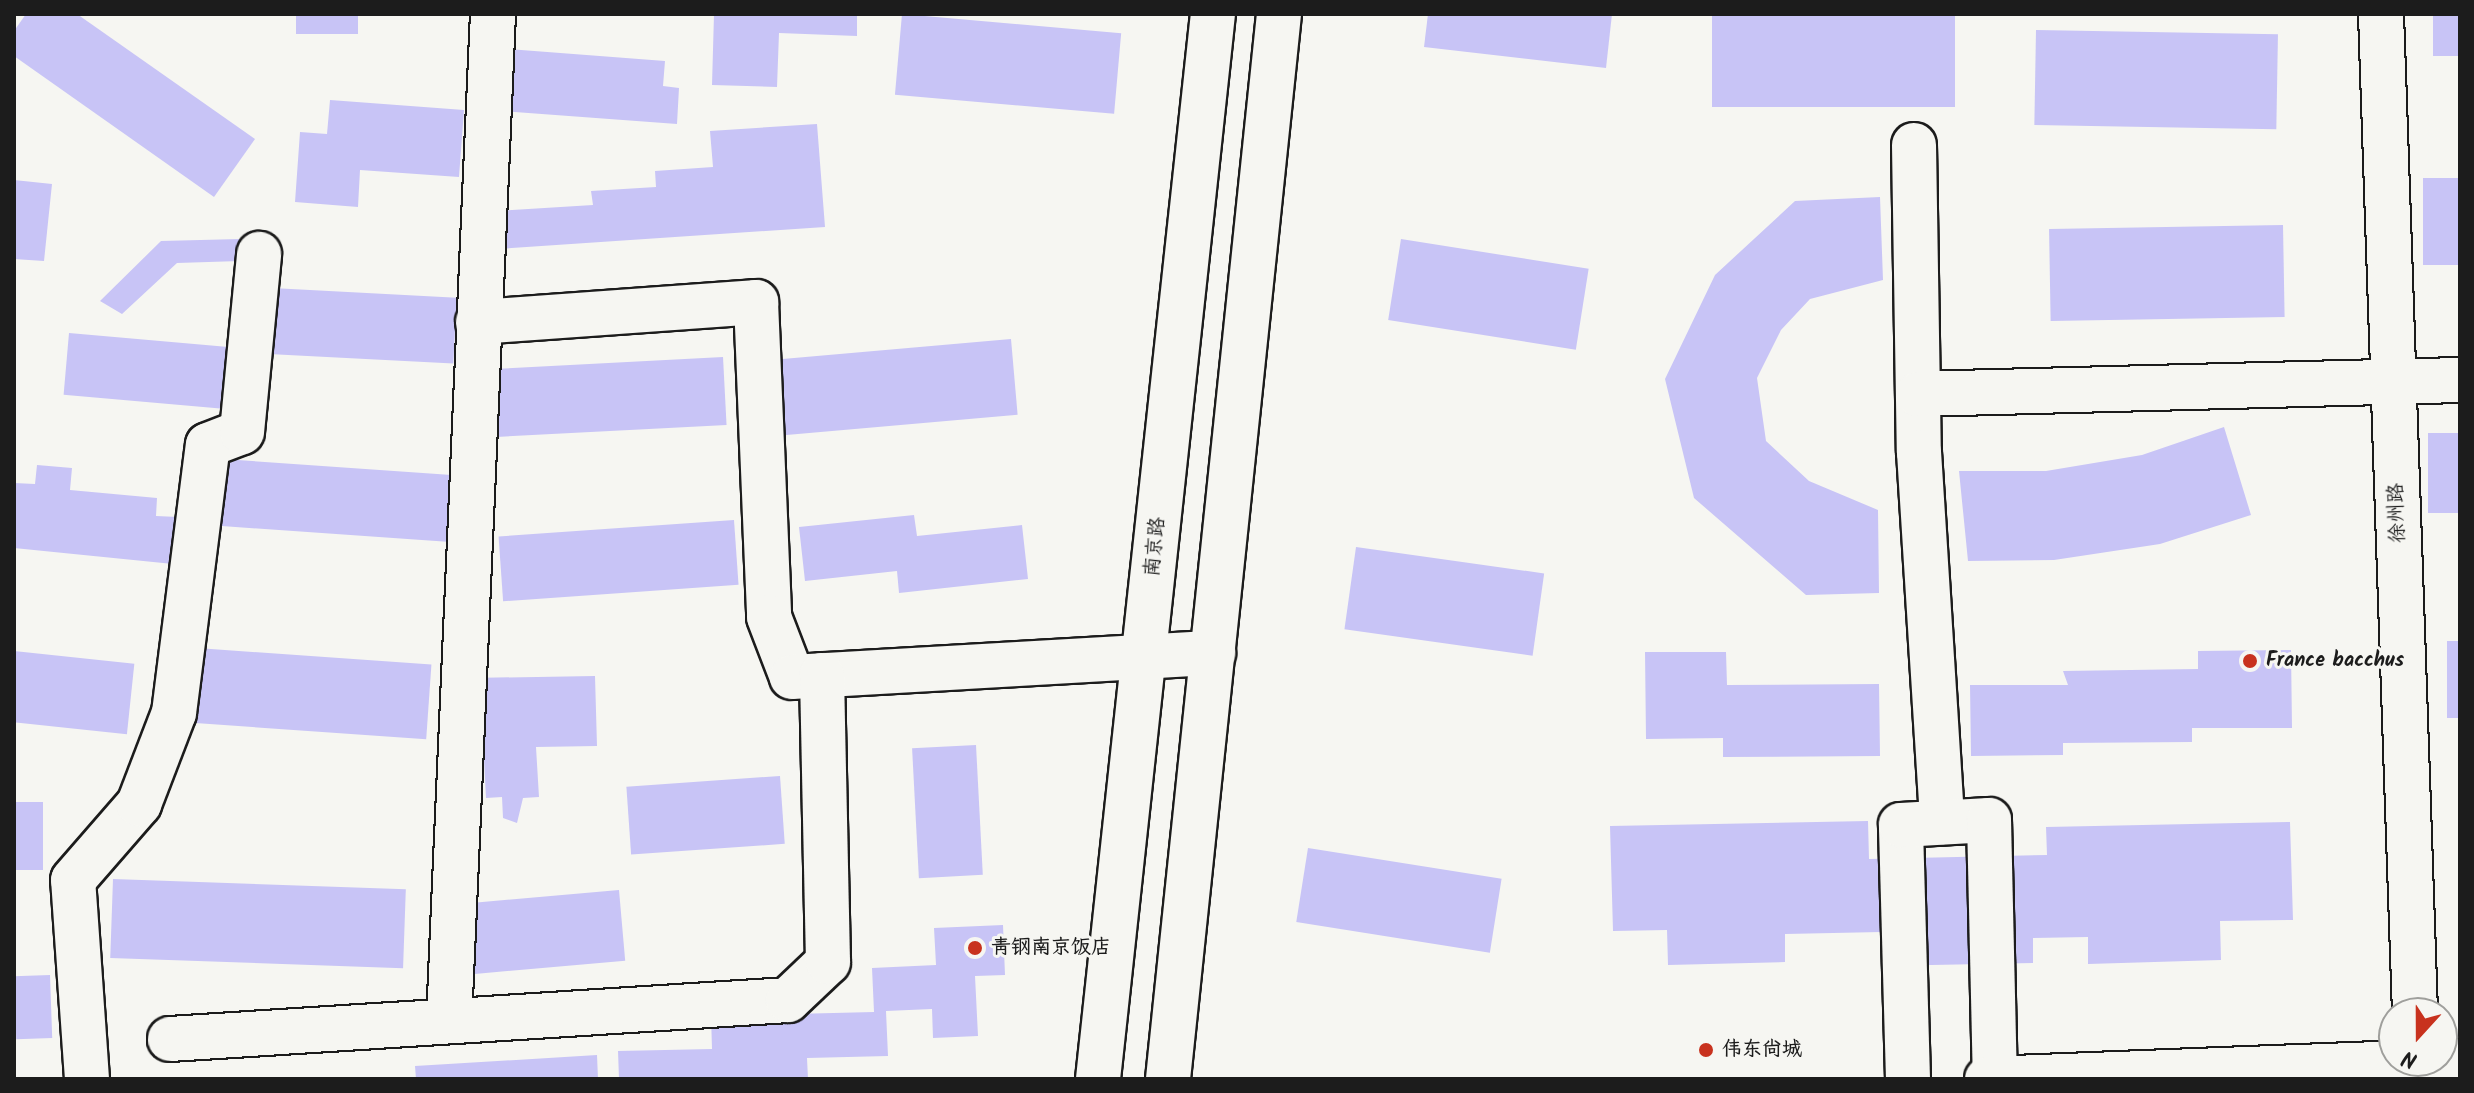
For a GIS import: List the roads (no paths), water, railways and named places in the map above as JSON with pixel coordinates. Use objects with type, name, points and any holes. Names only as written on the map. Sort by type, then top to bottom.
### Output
[{"type":"street","points":[[449,1021],[493,14]]},
{"type":"street","name":"南京路","points":[[1098,1079],[1213,14]]},
{"type":"street","points":[[1168,1079],[1279,14]]},
{"type":"street","name":"徐州路","points":[[2381,14],[2414,997]]},
{"type":"street","points":[[1914,145],[1918,394],[1942,822]]},
{"type":"street","points":[[87,1079],[73,880],[139,804],[174,713],[208,445],[242,432],[259,254]]},
{"type":"street","points":[[478,322],[756,302],[769,617],[792,677],[1213,653]]},
{"type":"street","points":[[1918,394],[2394,385],[2460,380]]},
{"type":"street","points":[[170,1039],[788,1000],[828,962],[822,675]]},
{"type":"street","points":[[1908,1079],[1901,825],[1989,820],[1995,1079]]},
{"type":"street","points":[[1987,1079],[2378,1063]]},
{"type":"place","name":"France bacchus","points":[[2250,661]]},
{"type":"place","name":"青钢南京饭店","points":[[975,948]]},
{"type":"place","name":"伟东尚城","points":[[1706,1050]]}]
